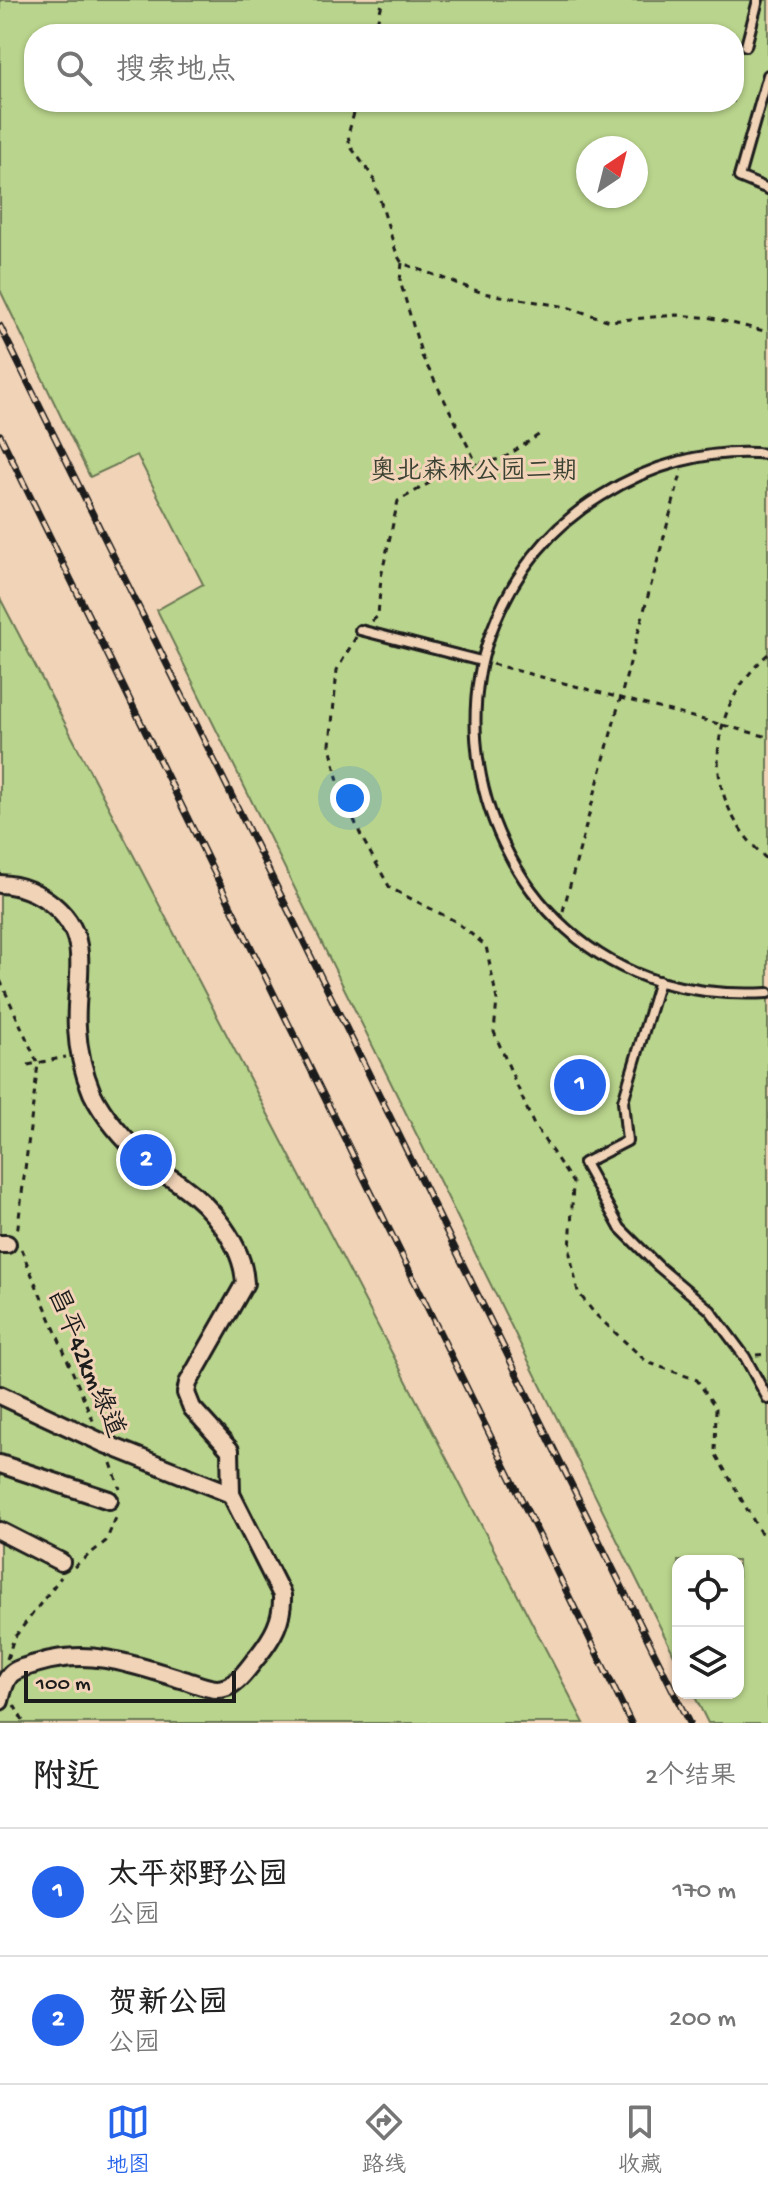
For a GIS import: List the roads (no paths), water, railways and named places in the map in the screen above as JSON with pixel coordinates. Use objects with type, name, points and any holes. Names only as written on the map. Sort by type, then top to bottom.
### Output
[{"type":"street","points":[[0,884],[34,892],[57,907],[73,928],[80,953],[76,1000],[87,1080],[107,1118],[152,1166],[202,1202],[234,1245],[244,1267],[245,1283],[188,1383],[186,1393],[192,1408],[230,1450],[231,1494],[282,1595],[283,1608],[271,1640],[233,1684],[216,1689],[90,1654],[65,1655],[15,1669],[5,1677],[0,1701]]},
{"type":"street","points":[[0,1395],[103,1443],[231,1494]]},
{"type":"street","points":[[0,1464],[116,1501]]},
{"type":"street","points":[[0,1531],[61,1562]]},
{"type":"lane","points":[[746,46],[758,0]]},
{"type":"lane","points":[[767,79],[739,177],[768,189]]},
{"type":"lane","points":[[768,454],[724,453],[685,459],[627,479],[576,511],[533,553],[501,605],[481,661],[474,718],[478,775],[491,816],[523,879],[560,922],[602,953],[659,981],[725,995],[768,993]]},
{"type":"lane","points":[[360,630],[481,661]]},
{"type":"lane","points":[[659,981],[623,1101],[627,1141],[584,1163],[620,1228],[658,1266],[710,1310],[745,1357],[768,1399]]},
{"type":"railway","points":[[0,326],[689,1723]]},
{"type":"railway","points":[[0,435],[631,1723]]},
{"type":"place","name":"太平郊野公园","points":[[580,1085]]},
{"type":"place","name":"贺新公园","points":[[146,1160]]},
{"type":"park label","name":"奥北森林公园二期","points":[[474,469]]}]
